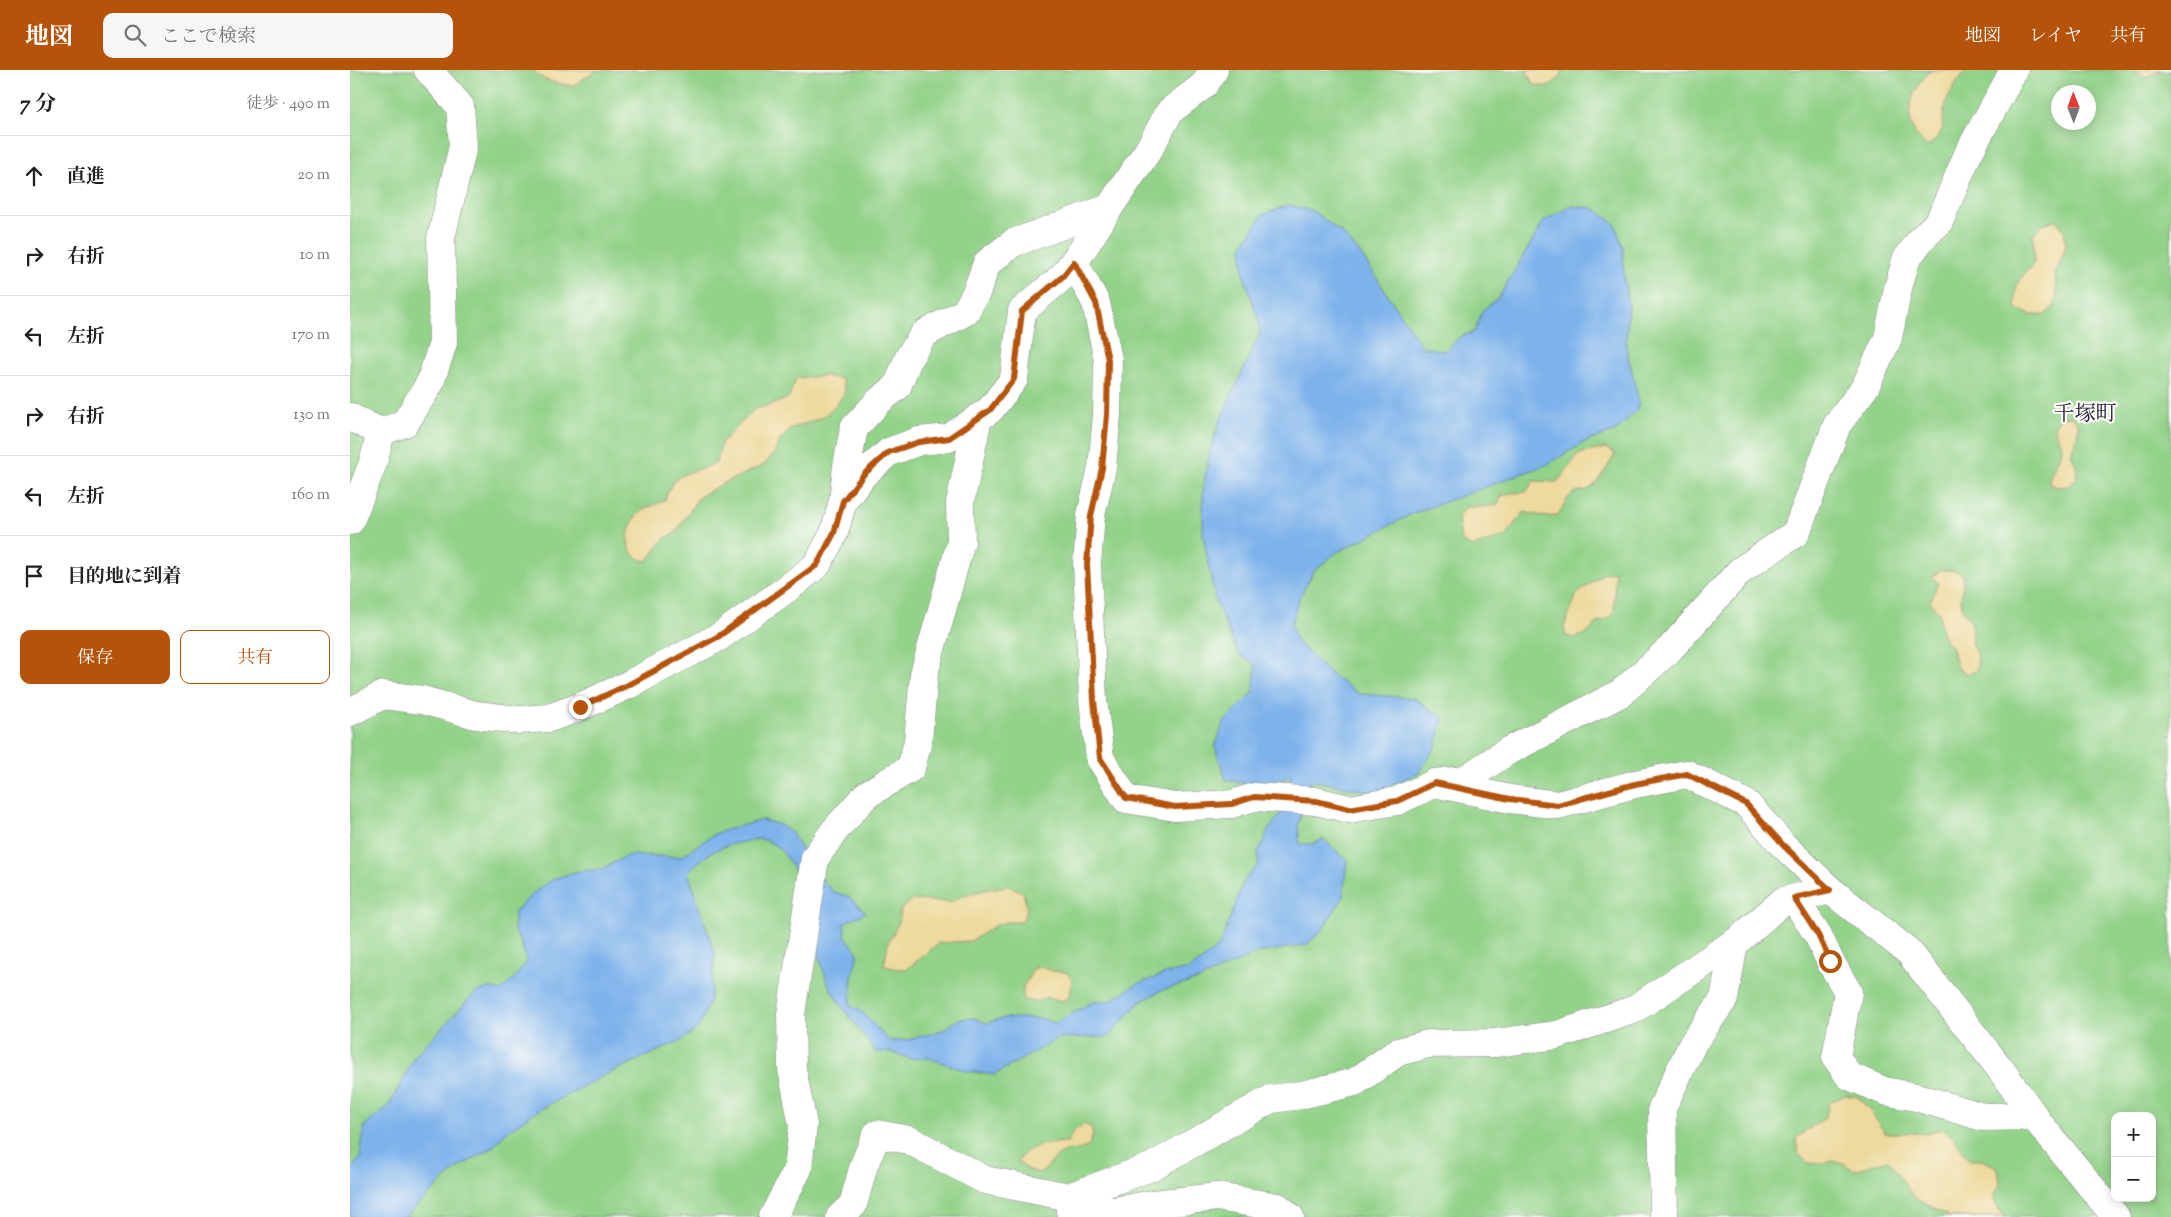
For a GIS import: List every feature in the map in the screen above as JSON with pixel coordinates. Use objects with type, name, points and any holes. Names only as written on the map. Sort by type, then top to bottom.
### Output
[{"type":"lane","points":[[350,416],[381,432],[405,423],[430,383],[443,343],[441,238],[463,146],[460,106],[428,70]]},
{"type":"lane","points":[[843,501],[864,474],[889,452],[919,442],[949,438],[990,410],[1014,379],[1022,311],[1062,277],[1074,262],[1149,149],[1170,112],[1204,85],[1214,70]]},
{"type":"lane","points":[[1074,262],[1096,303],[1108,360],[1107,415],[1102,468],[1091,516],[1087,564],[1094,700],[1100,758],[1126,798],[1175,807],[1232,804],[1254,797],[1316,801],[1349,809],[1397,801],[1435,783],[1464,780],[1508,751],[1621,693],[1669,650],[1740,571],[1796,533],[1837,425],[1865,387],[1888,338],[1906,260],[1921,239],[1939,222],[1968,154],[2014,70]]},
{"type":"lane","points":[[350,712],[383,696],[422,700],[476,715],[519,720],[548,718],[580,707],[628,685],[719,636],[817,565],[834,533],[843,501],[854,428],[896,387],[909,357],[924,334],[965,312],[976,293],[987,263],[1013,243],[1109,208]]},
{"type":"lane","points":[[773,1217],[798,1169],[804,1125],[792,1069],[791,1014],[815,858],[835,830],[866,795],[911,768],[918,741],[924,674],[961,542],[960,503],[978,418]]},
{"type":"lane","points":[[350,521],[373,463],[381,432]]},
{"type":"lane","points":[[1435,783],[1510,799],[1558,805],[1635,784],[1687,774],[1746,804],[1783,845],[1830,890],[1910,952],[2034,1116],[2116,1217]]},
{"type":"lane","points":[[840,1217],[852,1206],[864,1165],[877,1134],[909,1140],[985,1180],[1069,1197],[1151,1167],[1271,1099],[1300,1095],[1355,1082],[1398,1052],[1428,1044],[1495,1043],[1557,1035],[1633,1010],[1734,944],[1782,901],[1830,890]]},
{"type":"lane","points":[[1794,898],[1818,935],[1848,992],[1836,1057],[1849,1076],[1884,1091],[1916,1097],[1983,1116],[2034,1116]]},
{"type":"lane","points":[[1664,1217],[1662,1108],[1693,1043],[1724,999],[1734,944]]},
{"type":"lane","points":[[1069,1197],[1070,1211],[1114,1211],[1153,1204],[1217,1197],[1278,1207],[1290,1217]]},
{"type":"green space","points":[[350,70],[2171,70],[2171,1217],[350,1217]]},
{"type":"sand","points":[[533,70],[597,70],[573,86],[546,80]]},
{"type":"sand","points":[[1526,70],[1563,70],[1561,77],[1548,87],[1534,85]]},
{"type":"sand","points":[[1932,70],[1967,70],[1960,78],[1948,100],[1944,111],[1943,127],[1939,136],[1927,146],[1918,138],[1913,128],[1910,108],[1912,97],[1917,87]]},
{"type":"sand","points":[[2132,70],[2163,70],[2146,77]]},
{"type":"sand","points":[[2056,220],[2064,230],[2066,246],[2055,275],[2057,292],[2055,305],[2045,315],[2031,315],[2016,308],[2016,288],[2020,279],[2034,264],[2033,234],[2043,224]]},
{"type":"sand","points":[[826,376],[842,379],[845,392],[836,406],[821,418],[792,428],[781,439],[774,453],[764,465],[724,483],[699,497],[676,532],[664,539],[647,561],[638,558],[632,553],[628,538],[637,515],[643,510],[665,500],[673,482],[678,477],[716,463],[722,442],[755,409],[780,402],[789,397],[796,378]]},
{"type":"sand","points":[[2071,416],[2078,423],[2078,433],[2071,454],[2076,465],[2077,477],[2069,486],[2057,487],[2049,484],[2051,474],[2061,451],[2061,444],[2054,427],[2061,417]]},
{"type":"sand","points":[[1606,448],[1615,454],[1604,473],[1589,489],[1571,495],[1558,515],[1547,517],[1524,512],[1505,536],[1473,547],[1461,541],[1458,516],[1466,507],[1485,507],[1498,504],[1501,496],[1526,492],[1534,481],[1557,482],[1579,454]]},
{"type":"sand","points":[[1941,570],[1957,571],[1963,575],[1962,606],[1971,622],[1973,634],[1971,643],[1978,658],[1976,671],[1968,674],[1957,668],[1951,646],[1946,641],[1941,629],[1939,613],[1930,602],[1938,583],[1932,577]]},
{"type":"sand","points":[[1615,571],[1614,611],[1609,618],[1597,623],[1586,634],[1575,638],[1566,636],[1564,627],[1577,594],[1603,574]]},
{"type":"sand","points":[[1008,886],[1023,892],[1027,909],[1022,922],[1006,922],[996,925],[971,941],[939,943],[907,969],[884,966],[888,943],[899,922],[901,909],[912,900],[950,902],[964,895]]},
{"type":"sand","points":[[1042,967],[1053,971],[1066,972],[1072,979],[1071,991],[1067,999],[1058,1001],[1046,997],[1034,1002],[1023,998],[1023,987],[1034,968]]},
{"type":"sand","points":[[1845,1095],[1858,1097],[1885,1133],[1928,1133],[1941,1129],[1951,1135],[1969,1160],[1983,1160],[1998,1168],[2000,1183],[1995,1194],[1995,1203],[2004,1217],[1949,1217],[1917,1199],[1888,1160],[1854,1170],[1843,1163],[1832,1161],[1823,1164],[1808,1163],[1798,1153],[1796,1138],[1826,1117],[1829,1103]]},
{"type":"sand","points":[[1084,1124],[1091,1127],[1093,1135],[1089,1146],[1061,1154],[1040,1173],[1028,1170],[1018,1161],[1023,1155],[1034,1148],[1046,1144],[1067,1142],[1074,1131]]},
{"type":"water","points":[[1288,205],[1313,211],[1343,234],[1362,256],[1422,347],[1445,351],[1460,337],[1475,331],[1482,311],[1499,297],[1544,221],[1571,206],[1594,208],[1615,224],[1623,248],[1624,279],[1628,305],[1626,347],[1639,402],[1636,411],[1616,431],[1585,442],[1548,464],[1412,514],[1337,552],[1314,571],[1300,596],[1291,624],[1296,641],[1328,672],[1359,694],[1414,698],[1443,718],[1436,746],[1420,772],[1376,793],[1311,780],[1298,826],[1300,844],[1313,844],[1323,839],[1347,860],[1343,897],[1322,930],[1306,945],[1257,953],[1198,980],[1160,991],[1139,1003],[1108,1037],[1059,1038],[994,1075],[967,1071],[928,1058],[911,1059],[892,1052],[875,1052],[838,1001],[828,983],[805,900],[797,878],[787,859],[775,845],[759,839],[727,846],[701,860],[688,872],[715,954],[710,1000],[699,1027],[682,1040],[603,1076],[537,1111],[507,1131],[492,1148],[456,1169],[405,1217],[350,1217],[350,1169],[360,1159],[364,1126],[389,1106],[415,1056],[475,993],[489,988],[501,991],[527,962],[521,943],[514,931],[514,913],[532,894],[553,879],[578,871],[601,869],[629,855],[680,857],[716,833],[762,820],[780,825],[792,833],[801,850],[822,880],[834,892],[849,897],[866,912],[844,923],[846,937],[858,953],[852,978],[850,1007],[859,1009],[889,1041],[908,1040],[943,1030],[959,1019],[974,1018],[986,1023],[1004,1018],[1023,1018],[1043,1019],[1055,1023],[1093,1002],[1110,1001],[1137,984],[1168,973],[1187,970],[1203,960],[1220,945],[1244,881],[1258,865],[1258,852],[1268,830],[1284,809],[1286,788],[1292,776],[1261,786],[1226,780],[1215,747],[1224,722],[1253,693],[1256,666],[1238,653],[1215,599],[1203,534],[1203,490],[1209,455],[1219,423],[1260,333],[1258,318],[1244,276],[1242,247],[1262,215]]},
{"type":"district","name":"千塚町","points":[[2085,415]]},
{"type":"route","points":[[580,707],[628,685],[719,636],[788,588],[817,565],[834,533],[843,501],[864,474],[889,452],[919,442],[949,438],[990,410],[1014,379],[1022,311],[1062,277],[1074,262],[1096,303],[1108,360],[1107,415],[1102,468],[1091,516],[1087,564],[1094,700],[1100,758],[1126,798],[1175,807],[1232,804],[1254,797],[1316,801],[1349,809],[1397,801],[1435,783],[1510,799],[1558,805],[1635,784],[1687,774],[1746,804],[1783,845],[1830,890],[1794,898],[1818,935],[1830,961]]}]
